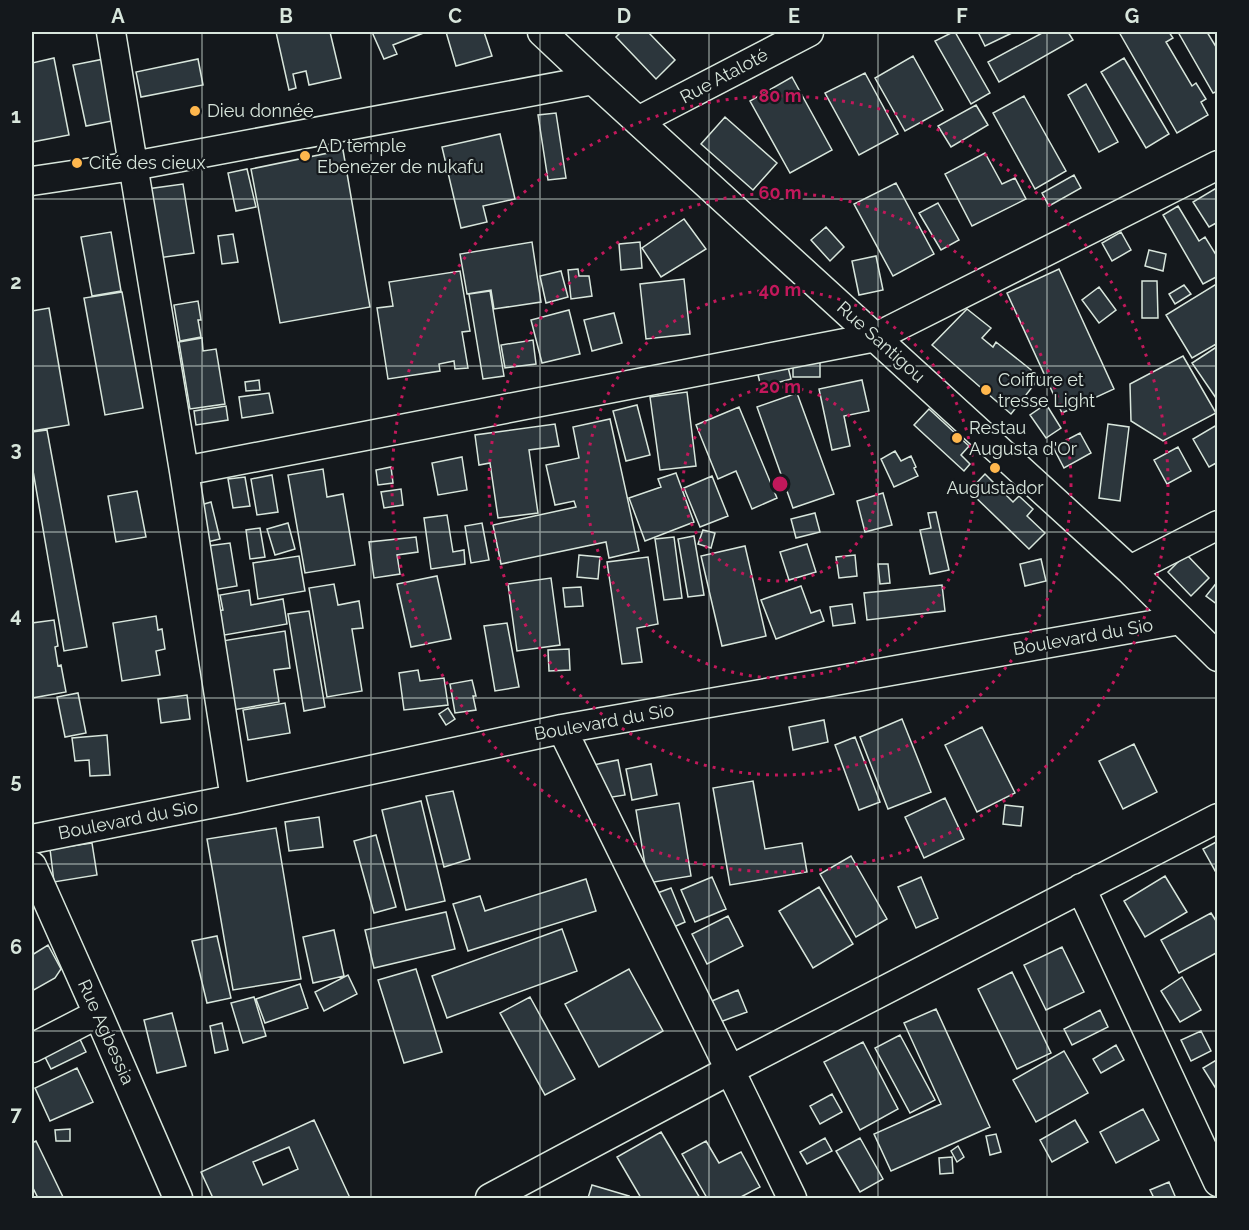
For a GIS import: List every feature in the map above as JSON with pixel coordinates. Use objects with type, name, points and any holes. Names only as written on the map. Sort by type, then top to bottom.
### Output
[{"type":"street","points":[[111,32],[184,471],[235,799]]},
{"type":"street","name":"Rue Santigou","points":[[542,32],[1130,570],[1218,657]]},
{"type":"street","name":"Rue Ataloté","points":[[638,121],[809,32]]},
{"type":"street","points":[[32,181],[133,166],[593,80]]},
{"type":"street","points":[[184,471],[876,337],[1218,165]]},
{"type":"street","points":[[1130,570],[1218,525]]},
{"type":"street","name":"Boulevard du Sio","points":[[32,839],[235,799],[562,729],[1180,620]]},
{"type":"street","points":[[562,729],[792,1198]]},
{"type":"street","points":[[490,1198],[730,1070],[1218,818]]},
{"type":"street","name":"Rue Agbessia","points":[[32,866],[178,1198]]},
{"type":"street","points":[[1081,888],[1218,1182]]},
{"type":"street","points":[[32,1048],[98,1014]]},
{"type":"building","points":[[276,32],[330,32],[341,78],[309,85],[306,71],[293,74],[296,88],[289,90]]},
{"type":"building","points":[[372,32],[426,32],[393,45],[397,54],[384,59]]},
{"type":"building","points":[[446,32],[484,32],[492,56],[456,66]]},
{"type":"building","points":[[621,32],[648,32],[675,60],[656,79],[616,37]]},
{"type":"building","points":[[953,32],[990,93],[971,104],[935,41]]},
{"type":"building","points":[[978,32],[1014,32],[985,46]]},
{"type":"building","points":[[1044,32],[1068,32],[1073,40],[999,82],[988,62]]},
{"type":"building","points":[[1119,32],[1169,32],[1173,38],[1166,42],[1192,86],[1196,83],[1206,99],[1201,102],[1208,115],[1177,133]]},
{"type":"building","points":[[1178,32],[1207,32],[1218,50],[1218,91],[1213,93]]},
{"type":"building","points":[[913,56],[943,110],[905,131],[875,78]]},
{"type":"building","points":[[54,58],[69,135],[32,142],[32,63]]},
{"type":"building","points":[[1124,58],[1169,134],[1146,148],[1101,72]]},
{"type":"building","points":[[104,59],[117,120],[86,126],[73,65]]},
{"type":"building","points":[[198,59],[203,85],[141,97],[136,72]]},
{"type":"building","points":[[865,73],[898,134],[859,155],[825,93]]},
{"type":"building","points":[[792,77],[832,150],[790,173],[750,101]]},
{"type":"building","points":[[1086,84],[1118,142],[1099,152],[1068,95]]},
{"type":"building","points":[[1024,96],[1066,171],[1035,189],[993,113]]},
{"type":"building","points":[[976,105],[988,125],[951,147],[938,126]]},
{"type":"building","points":[[556,113],[566,178],[548,180],[538,115]]},
{"type":"building","points":[[725,117],[777,163],[753,190],[701,144]]},
{"type":"building","points":[[500,134],[515,199],[483,206],[487,222],[461,228],[442,147]]},
{"type":"building","points":[[343,150],[370,307],[280,323],[251,169]]},
{"type":"building","points":[[985,153],[1002,184],[1015,178],[1026,199],[972,226],[945,174]]},
{"type":"building","points":[[247,169],[256,207],[236,211],[228,173]]},
{"type":"building","points":[[1074,175],[1081,188],[1049,206],[1042,193]]},
{"type":"building","points":[[896,183],[934,254],[893,276],[854,204]]},
{"type":"building","points":[[183,184],[194,253],[158,258],[147,189]]},
{"type":"building","points":[[1218,187],[1218,222],[1209,227],[1193,202]]},
{"type":"building","points":[[938,203],[959,240],[941,250],[919,213]]},
{"type":"building","points":[[1178,206],[1199,241],[1205,237],[1218,258],[1218,276],[1203,284],[1163,215]]},
{"type":"building","points":[[684,219],[706,249],[661,277],[642,248]]},
{"type":"building","points":[[826,227],[844,247],[830,261],[811,240]]},
{"type":"building","points":[[111,232],[121,291],[92,296],[81,237]]},
{"type":"building","points":[[1121,232],[1131,250],[1112,261],[1102,243]]},
{"type":"building","points":[[233,234],[238,262],[222,264],[218,236]]},
{"type":"building","points":[[532,242],[541,302],[494,309],[491,290],[467,294],[460,254]]},
{"type":"building","points":[[640,242],[642,268],[621,270],[619,244]]},
{"type":"building","points":[[1149,250],[1166,254],[1163,271],[1145,266]]},
{"type":"building","points":[[876,256],[883,290],[859,295],[852,261]]},
{"type":"building","points":[[578,269],[579,276],[589,276],[592,296],[571,299],[568,270]]},
{"type":"building","points":[[1059,269],[1114,389],[1062,413],[1007,293]]},
{"type":"building","points":[[460,271],[470,331],[462,332],[468,368],[455,369],[454,361],[439,364],[440,371],[388,379],[377,308],[393,306],[389,282]]},
{"type":"building","points":[[561,271],[568,297],[546,303],[540,276]]},
{"type":"building","points":[[684,279],[690,334],[646,339],[640,284]]},
{"type":"building","points":[[1142,281],[1157,281],[1158,318],[1142,318]]},
{"type":"building","points":[[1218,283],[1218,343],[1192,358],[1166,315]]},
{"type":"building","points":[[1184,285],[1191,294],[1175,304],[1169,294]]},
{"type":"building","points":[[1099,287],[1116,310],[1099,323],[1082,300]]},
{"type":"building","points":[[490,291],[504,376],[483,379],[469,294]]},
{"type":"building","points":[[122,292],[143,408],[105,415],[84,298]]},
{"type":"building","points":[[198,301],[201,337],[180,341],[174,305]]},
{"type":"building","points":[[49,308],[69,425],[32,431],[32,311]]},
{"type":"building","points":[[967,309],[991,328],[982,338],[993,347],[996,342],[1040,377],[1011,414],[932,345]]},
{"type":"building","points":[[569,310],[580,354],[542,363],[531,320]]},
{"type":"building","points":[[614,313],[622,343],[592,351],[584,320]]},
{"type":"building","points":[[202,338],[203,351],[216,349],[225,404],[190,409],[179,342]]},
{"type":"building","points":[[533,340],[536,364],[505,368],[501,345]]},
{"type":"building","points":[[1218,346],[1218,401],[1192,363]]},
{"type":"building","points":[[793,356],[820,356],[820,377],[793,377]]},
{"type":"building","points":[[1183,356],[1216,413],[1163,441],[1131,421],[1130,384]]},
{"type":"building","points":[[786,359],[791,379],[761,387],[756,367]]},
{"type":"building","points":[[259,380],[260,390],[246,391],[245,382]]},
{"type":"building","points":[[862,380],[869,411],[844,416],[850,446],[832,450],[819,389]]},
{"type":"building","points":[[687,392],[696,466],[660,470],[650,397]]},
{"type":"building","points":[[269,393],[273,413],[242,418],[239,397]]},
{"type":"building","points":[[797,393],[834,494],[793,508],[757,407]]},
{"type":"building","points":[[1046,404],[1061,428],[1046,438],[1030,415]]},
{"type":"building","points":[[637,405],[650,455],[626,461],[613,411]]},
{"type":"building","points":[[226,406],[228,420],[196,425],[194,411]]},
{"type":"building","points":[[739,407],[777,498],[752,509],[736,471],[718,479],[696,425]]},
{"type":"building","points":[[929,409],[969,446],[961,455],[970,464],[964,471],[914,425]]},
{"type":"building","points":[[610,419],[639,551],[609,558],[606,542],[501,564],[493,525],[576,507],[574,501],[555,505],[546,465],[579,458],[573,427]]},
{"type":"building","points":[[555,424],[559,446],[529,450],[538,513],[498,518],[490,463],[479,465],[475,435]]},
{"type":"building","points":[[1108,424],[1129,427],[1120,501],[1099,498]]},
{"type":"building","points":[[1215,426],[1218,431],[1218,462],[1209,467],[1193,439]]},
{"type":"building","points":[[47,430],[87,647],[64,651],[32,465],[32,432]]},
{"type":"building","points":[[1080,433],[1091,453],[1064,468],[1053,447]]},
{"type":"building","points":[[1178,447],[1191,471],[1167,484],[1154,460]]},
{"type":"building","points":[[895,451],[901,461],[911,456],[918,476],[894,487],[881,459]]},
{"type":"building","points":[[462,457],[467,490],[438,495],[432,463]]},
{"type":"building","points":[[391,467],[393,483],[378,485],[376,470]]},
{"type":"building","points":[[323,469],[327,497],[343,494],[355,565],[305,573],[288,475]]},
{"type":"building","points":[[676,473],[694,522],[645,541],[629,498],[661,487],[658,479]]},
{"type":"building","points":[[985,474],[1013,502],[1019,496],[1033,509],[1027,516],[1045,533],[1029,549],[969,491]]},
{"type":"building","points":[[272,475],[278,512],[257,515],[251,479]]},
{"type":"building","points":[[712,476],[728,516],[700,527],[684,488]]},
{"type":"building","points":[[245,477],[250,506],[233,508],[228,479]]},
{"type":"building","points":[[401,489],[403,505],[384,508],[381,492]]},
{"type":"building","points":[[137,491],[146,537],[116,542],[108,496]]},
{"type":"building","points":[[883,493],[892,525],[865,532],[857,501]]},
{"type":"building","points":[[211,502],[220,539],[203,543],[194,507]]},
{"type":"building","points":[[936,512],[949,570],[930,574],[920,530],[931,528],[928,513]]},
{"type":"building","points":[[815,513],[820,532],[796,538],[791,519]]},
{"type":"building","points":[[447,515],[453,552],[464,550],[465,564],[431,569],[424,518]]},
{"type":"building","points":[[288,523],[295,549],[275,555],[267,529]]},
{"type":"building","points":[[482,523],[489,560],[471,563],[465,526]]},
{"type":"building","points":[[260,528],[265,557],[250,559],[246,530]]},
{"type":"building","points":[[703,530],[715,533],[711,548],[698,544]]},
{"type":"building","points":[[694,536],[704,595],[688,597],[678,539]]},
{"type":"building","points":[[416,537],[418,552],[397,555],[400,574],[374,578],[369,542]]},
{"type":"building","points":[[674,537],[682,598],[664,600],[655,539]]},
{"type":"building","points":[[230,543],[237,586],[207,591],[200,547]]},
{"type":"building","points":[[807,544],[816,572],[789,580],[780,552]]},
{"type":"building","points":[[745,546],[766,636],[722,646],[701,556]]},
{"type":"building","points":[[1186,554],[1209,578],[1191,596],[1168,572]]},
{"type":"building","points":[[579,555],[600,557],[598,579],[577,577]]},
{"type":"building","points":[[855,555],[857,576],[839,578],[836,557]]},
{"type":"building","points":[[299,556],[305,591],[258,599],[253,563]]},
{"type":"building","points":[[648,557],[658,624],[637,628],[642,662],[622,664],[607,562]]},
{"type":"building","points":[[1041,559],[1046,581],[1025,586],[1020,564]]},
{"type":"building","points":[[878,564],[888,564],[890,583],[880,584]]},
{"type":"building","points":[[437,576],[451,639],[411,647],[397,584]]},
{"type":"building","points":[[551,578],[560,645],[517,651],[508,584]]},
{"type":"building","points":[[1218,581],[1218,605],[1206,596]]},
{"type":"building","points":[[334,584],[338,605],[359,601],[363,628],[352,629],[362,691],[327,697],[309,588]]},
{"type":"building","points":[[942,585],[945,611],[867,620],[864,593]]},
{"type":"building","points":[[801,586],[811,613],[820,610],[824,621],[776,639],[761,600]]},
{"type":"building","points":[[581,587],[583,606],[565,607],[563,588]]},
{"type":"building","points":[[249,590],[251,605],[283,599],[287,624],[219,636],[215,611],[223,610],[220,595]]},
{"type":"building","points":[[852,604],[855,623],[833,626],[830,607]]},
{"type":"building","points":[[309,611],[325,707],[304,711],[288,614]]},
{"type":"building","points":[[156,616],[158,630],[162,629],[165,649],[156,651],[160,675],[122,681],[113,623]]},
{"type":"building","points":[[54,620],[58,666],[61,665],[66,692],[32,698],[32,623]]},
{"type":"building","points":[[507,623],[519,687],[495,691],[484,626]]},
{"type":"building","points":[[285,631],[290,668],[274,670],[279,702],[233,710],[222,641]]},
{"type":"building","points":[[569,649],[570,670],[549,671],[548,650]]},
{"type":"building","points":[[418,670],[420,681],[444,678],[448,705],[404,710],[399,673]]},
{"type":"building","points":[[472,680],[476,696],[473,696],[476,710],[455,713],[450,684]]},
{"type":"building","points":[[78,693],[86,733],[65,737],[57,697]]},
{"type":"building","points":[[187,695],[190,719],[161,723],[158,699]]},
{"type":"building","points":[[285,703],[290,733],[248,740],[243,710]]},
{"type":"building","points":[[448,708],[455,719],[446,725],[439,714]]},
{"type":"building","points":[[902,719],[931,792],[888,809],[860,737]]},
{"type":"building","points":[[824,720],[828,742],[793,750],[789,727]]},
{"type":"building","points":[[982,727],[1015,793],[977,812],[945,745]]},
{"type":"building","points":[[107,735],[110,775],[90,776],[89,760],[75,761],[72,738]]},
{"type":"building","points":[[855,737],[880,802],[859,810],[835,745]]},
{"type":"building","points":[[1134,744],[1157,792],[1123,809],[1099,761]]},
{"type":"building","points":[[618,760],[625,795],[600,799],[593,765]]},
{"type":"building","points":[[651,764],[657,795],[632,800],[626,769]]},
{"type":"building","points":[[753,781],[765,849],[802,843],[807,872],[730,885],[713,788]]},
{"type":"building","points":[[453,791],[470,859],[444,867],[426,796]]},
{"type":"building","points":[[945,798],[964,839],[924,858],[905,817]]},
{"type":"building","points":[[421,801],[445,901],[406,910],[382,810]]},
{"type":"building","points":[[679,803],[691,876],[648,883],[636,810]]},
{"type":"building","points":[[1005,805],[1023,807],[1021,826],[1003,824]]},
{"type":"building","points":[[319,817],[323,847],[289,851],[285,822]]},
{"type":"building","points":[[276,828],[301,979],[233,990],[207,839]]},
{"type":"building","points":[[376,835],[396,907],[374,913],[354,841]]},
{"type":"building","points":[[1218,841],[1218,876],[1203,849]]},
{"type":"building","points":[[92,843],[97,875],[54,882],[50,849]]},
{"type":"building","points":[[851,856],[887,919],[856,937],[820,874]]},
{"type":"building","points":[[1165,876],[1187,912],[1145,937],[1124,901]]},
{"type":"building","points":[[712,877],[726,909],[695,922],[681,890]]},
{"type":"building","points":[[921,877],[938,918],[916,928],[898,887]]},
{"type":"building","points":[[586,879],[596,911],[468,951],[453,904],[480,896],[485,911]]},
{"type":"building","points":[[819,887],[853,944],[813,968],[779,911]]},
{"type":"building","points":[[671,888],[685,922],[667,930],[652,895]]},
{"type":"building","points":[[446,912],[455,949],[374,968],[365,930]]},
{"type":"building","points":[[1211,913],[1218,924],[1218,952],[1179,973],[1161,940]]},
{"type":"building","points":[[728,916],[743,946],[707,964],[692,934]]},
{"type":"building","points":[[562,929],[577,971],[447,1018],[432,976]]},
{"type":"building","points":[[334,930],[344,976],[313,983],[303,937]]},
{"type":"building","points":[[217,936],[231,998],[207,1003],[192,941]]},
{"type":"building","points":[[48,945],[61,969],[55,978],[32,991],[32,955]]},
{"type":"building","points":[[1062,947],[1084,992],[1046,1010],[1024,965]]},
{"type":"building","points":[[416,969],[442,1052],[404,1063],[378,980]]},
{"type":"building","points":[[629,969],[663,1031],[599,1067],[565,1004]]},
{"type":"building","points":[[1012,972],[1051,1053],[1017,1069],[978,989]]},
{"type":"building","points":[[348,975],[357,994],[324,1011],[315,992]]},
{"type":"building","points":[[1182,977],[1201,1010],[1180,1022],[1161,991]]},
{"type":"building","points":[[300,984],[308,1008],[265,1023],[256,999]]},
{"type":"building","points":[[738,990],[747,1012],[720,1022],[712,1001]]},
{"type":"building","points":[[254,997],[266,1036],[243,1043],[231,1003]]},
{"type":"building","points":[[530,997],[575,1079],[545,1095],[500,1013]]},
{"type":"building","points":[[936,1009],[990,1127],[891,1171],[874,1134],[941,1104],[904,1023]]},
{"type":"building","points":[[1100,1010],[1108,1027],[1072,1045],[1064,1029]]},
{"type":"building","points":[[172,1013],[186,1066],[157,1073],[144,1020]]},
{"type":"building","points":[[222,1023],[228,1050],[215,1053],[210,1026]]},
{"type":"building","points":[[1201,1031],[1211,1051],[1191,1061],[1181,1040]]},
{"type":"building","points":[[77,1033],[86,1052],[51,1069],[41,1049]]},
{"type":"building","points":[[900,1035],[935,1100],[910,1113],[875,1048]]},
{"type":"building","points":[[863,1042],[898,1109],[860,1130],[824,1062]]},
{"type":"building","points":[[1116,1045],[1124,1060],[1101,1073],[1093,1059]]},
{"type":"building","points":[[1064,1051],[1088,1093],[1036,1122],[1013,1080]]},
{"type":"building","points":[[1218,1059],[1218,1092],[1203,1068]]},
{"type":"building","points":[[77,1068],[93,1102],[50,1121],[35,1088]]},
{"type":"building","points":[[832,1094],[842,1112],[820,1124],[810,1106]]},
{"type":"building","points":[[1143,1109],[1159,1140],[1116,1163],[1100,1132]]},
{"type":"building","points":[[314,1120],[350,1198],[213,1198],[201,1172]],"holes":[[[289,1147],[298,1169],[263,1185],[253,1162]]]},
{"type":"building","points":[[1075,1120],[1088,1142],[1052,1162],[1040,1140]]},
{"type":"building","points":[[70,1129],[70,1141],[56,1141],[55,1130]]},
{"type":"building","points":[[661,1132],[700,1198],[641,1198],[617,1157]]},
{"type":"building","points":[[996,1134],[1001,1152],[990,1155],[986,1136]]},
{"type":"building","points":[[825,1138],[832,1151],[807,1164],[800,1152]]},
{"type":"building","points":[[860,1138],[883,1179],[860,1192],[836,1151]]},
{"type":"building","points":[[36,1141],[63,1197],[38,1198],[32,1186],[32,1143]]},
{"type":"building","points":[[706,1141],[719,1163],[741,1152],[760,1187],[739,1198],[707,1198],[682,1154]]},
{"type":"building","points":[[958,1146],[964,1157],[957,1162],[951,1151]]},
{"type":"building","points":[[952,1157],[953,1173],[940,1174],[939,1158]]},
{"type":"building","points":[[1169,1182],[1175,1196],[1154,1198],[1150,1190]]},
{"type":"building","points":[[592,1185],[629,1196],[628,1198],[588,1198]]},
{"type":"place","name":"Dieu donnée","points":[[195,111]]},
{"type":"place","name":"AD temple Ebenezer de nukafu","points":[[305,156]]},
{"type":"place","name":"Cité des cieux","points":[[77,163]]},
{"type":"place","name":"Coiffure et tresse Light","points":[[986,390]]},
{"type":"place","name":"Restau Augusta d'Or","points":[[957,438]]},
{"type":"place","name":"Augustador","points":[[995,468]]}]
